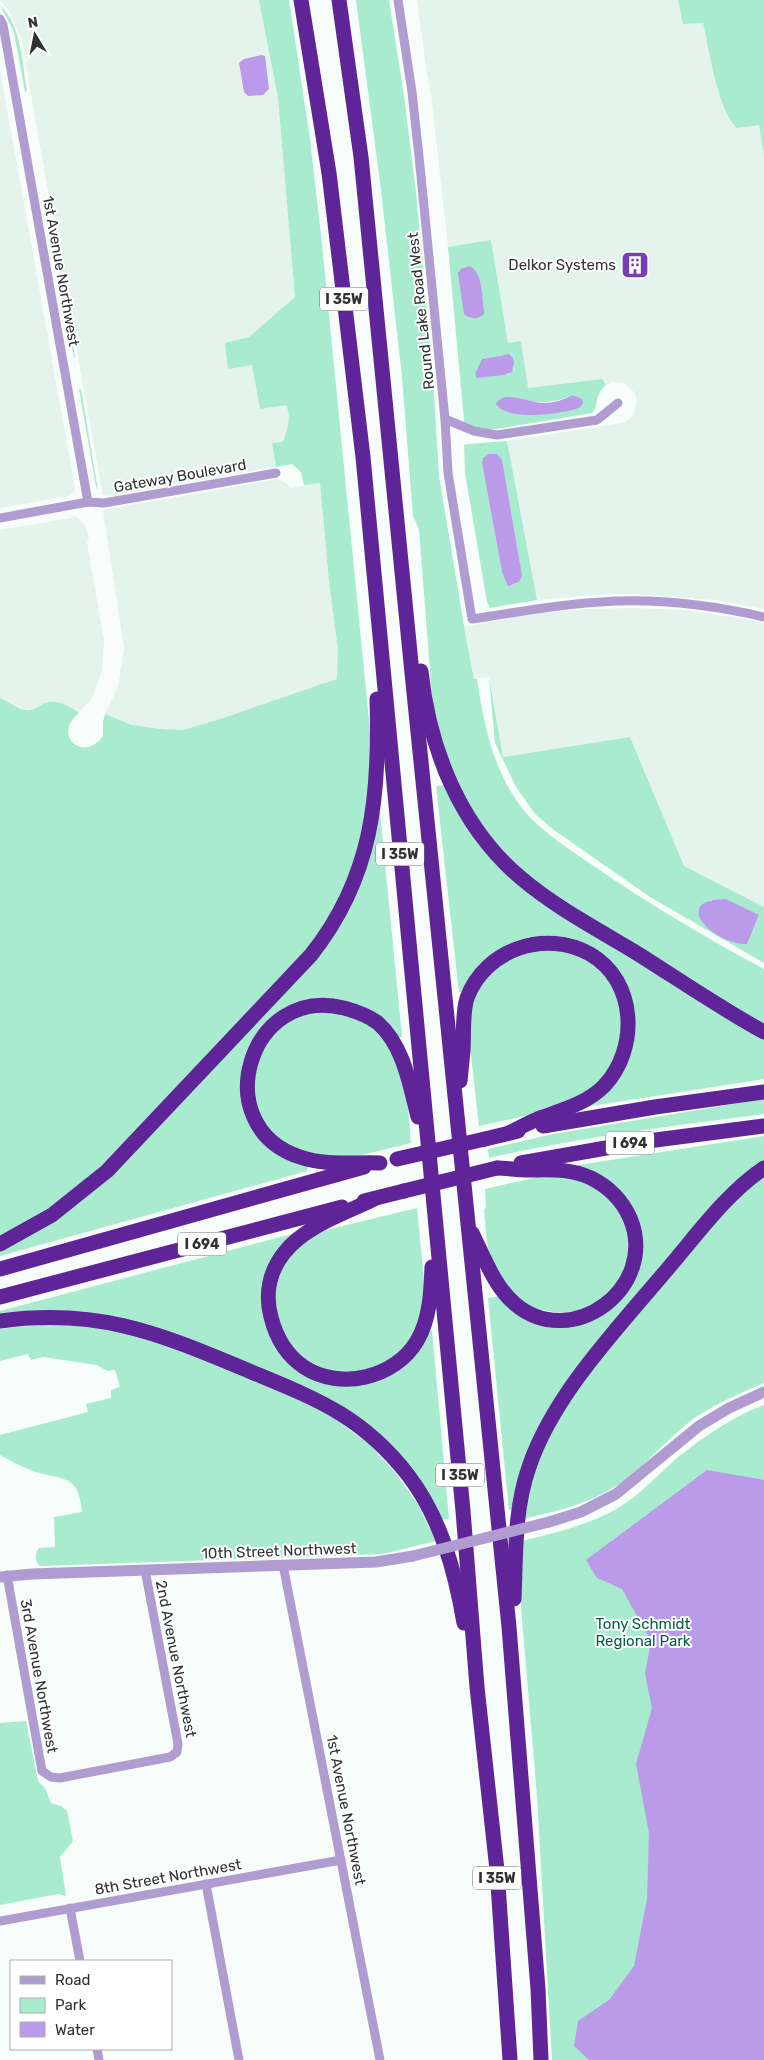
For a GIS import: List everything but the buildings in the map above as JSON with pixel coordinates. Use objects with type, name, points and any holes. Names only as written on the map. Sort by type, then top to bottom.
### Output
[{"type":"highway","name":"I 35W","points":[[301,0],[328,173],[372,543],[484,1749],[497,1870],[510,2060]]},
{"type":"highway","name":"I 35W","points":[[340,0],[360,147],[509,1627],[538,1989],[541,2060]]},
{"type":"highway","points":[[392,468],[417,623],[422,682],[430,718],[448,777],[459,802],[475,827],[506,864],[544,895],[764,1032]]},
{"type":"highway","points":[[0,1244],[66,1206],[114,1165],[311,955],[332,926],[347,898],[362,860],[372,819],[375,788],[377,712],[372,543]]},
{"type":"highway","points":[[457,1115],[465,1008],[467,998],[480,975],[502,955],[527,945],[556,943],[583,951],[605,967],[620,988],[628,1015],[628,1036],[625,1052],[611,1078],[595,1094],[573,1106],[509,1133]]},
{"type":"highway","points":[[380,1163],[320,1162],[299,1157],[279,1148],[258,1125],[248,1101],[248,1069],[254,1052],[271,1027],[305,1007],[330,1006],[355,1011],[378,1023],[390,1038],[403,1063],[430,1165]]},
{"type":"highway","name":"I 694","points":[[0,1269],[380,1163],[509,1133],[655,1106],[764,1092]]},
{"type":"highway","name":"I 694","points":[[0,1296],[497,1168],[640,1142],[764,1126]]},
{"type":"highway","points":[[468,1225],[502,1290],[516,1304],[534,1315],[559,1320],[587,1315],[608,1303],[617,1295],[628,1279],[634,1262],[635,1234],[623,1205],[610,1190],[593,1179],[564,1170],[497,1168]]},
{"type":"highway","points":[[509,1627],[514,1598],[519,1508],[528,1469],[545,1429],[572,1386],[644,1297],[724,1204],[764,1168]]},
{"type":"highway","points":[[374,1199],[302,1236],[283,1254],[275,1267],[269,1285],[269,1311],[280,1342],[303,1366],[325,1376],[350,1379],[376,1375],[401,1359],[417,1341],[426,1317],[430,1294],[434,1201]]},
{"type":"highway","points":[[0,1321],[64,1316],[106,1322],[151,1332],[303,1393],[333,1408],[364,1429],[394,1459],[413,1482],[427,1504],[441,1534],[461,1606],[484,1749]]},
{"type":"street","name":"Round Lake Road West","points":[[398,0],[412,92],[420,166],[445,419],[448,473],[472,620],[539,608],[603,601],[671,603],[764,617]]},
{"type":"street","name":"1st Avenue Northwest","points":[[0,19],[7,45],[88,502]]},
{"type":"street","name":"1st Avenue Northwest","points":[[0,34],[7,45]]},
{"type":"street","points":[[445,419],[474,431],[497,435],[597,420],[618,403]]},
{"type":"street","name":"Gateway Boulevard","points":[[0,518],[88,502],[104,503],[276,472]]},
{"type":"street","name":"10th Street Northwest","points":[[2,1575],[376,1562],[413,1556],[549,1522],[580,1512],[616,1494],[699,1426],[729,1408],[764,1392]]},
{"type":"street","name":"1st Avenue Northwest","points":[[283,1565],[380,2060]]},
{"type":"street","name":"2nd Avenue Northwest","points":[[51,1777],[60,1778],[170,1758],[177,1752],[178,1744],[146,1570]]},
{"type":"street","name":"3rd Avenue Northwest","points":[[2,1575],[42,1770],[51,1777]]},
{"type":"street","name":"8th Street Northwest","points":[[0,1921],[341,1860]]},
{"type":"street","points":[[206,1884],[239,2060]]},
{"type":"street","points":[[70,1908],[80,1960]]},
{"type":"shaded area","points":[[0,0],[259,0],[278,98],[295,297],[249,337],[225,344],[252,365],[289,411],[289,423],[283,442],[272,444],[276,467],[110,496],[103,495],[22,40],[11,14]]},
{"type":"shaded area","points":[[417,0],[678,0],[683,24],[703,22],[715,78],[729,119],[759,124],[764,156],[764,609],[715,600],[630,594],[537,600],[507,441],[623,423],[630,419],[634,413],[637,400],[634,392],[625,383],[612,382],[606,385],[601,379],[528,388],[521,342],[508,343],[491,240],[448,247],[431,94]]},
{"type":"shaded area","points":[[0,70],[75,491],[68,496],[0,508]]},
{"type":"shaded area","points":[[278,479],[288,484],[290,488],[320,482],[329,582],[338,650],[338,679],[183,730],[132,725],[105,714],[118,687],[124,648],[103,510]]},
{"type":"shaded area","points":[[72,516],[77,517],[85,525],[89,539],[87,542],[104,641],[102,671],[92,698],[79,713],[72,707],[48,702],[34,709],[25,710],[0,698],[0,530],[72,518]]},
{"type":"shaded area","points":[[587,609],[684,610],[764,623],[764,907],[684,866],[630,737],[503,757],[489,677],[474,679],[464,627],[532,614]]},
{"type":"green space","points":[[259,0],[289,0],[310,139],[372,751],[369,803],[348,884],[312,945],[229,1035],[71,1197],[0,1240],[0,698],[26,710],[34,709],[49,702],[63,704],[71,708],[79,713],[71,722],[68,730],[69,738],[80,747],[87,747],[95,744],[103,736],[105,714],[132,725],[183,730],[337,679],[338,650],[329,582],[320,483],[304,485],[301,472],[292,464],[276,467],[272,443],[283,442],[289,419],[286,405],[260,409],[252,365],[228,369],[225,343],[249,337],[295,297],[278,98]]},
{"type":"green space","points":[[356,0],[389,0],[404,96],[416,193],[432,363],[439,476],[474,679],[477,679],[487,732],[498,766],[506,783],[526,813],[550,835],[657,907],[764,969],[764,1028],[535,882],[489,837],[454,781],[433,709],[419,529],[413,516],[402,377],[381,190]]},
{"type":"green space","points":[[678,0],[764,0],[764,156],[759,125],[737,128],[730,120],[719,94],[703,23],[683,24]]},
{"type":"green space","points":[[0,5],[13,24],[17,34],[27,91],[25,92],[14,32]]},
{"type":"green space","points":[[491,240],[508,343],[521,341],[528,388],[602,379],[606,385],[599,393],[596,407],[592,413],[496,429],[465,430],[448,247]],"holes":[[[511,355],[514,369],[508,374],[477,378],[482,359]],[[573,395],[582,399],[579,408],[547,414],[522,415],[511,397],[527,401],[549,402]]]},
{"type":"green space","points":[[60,275],[75,357],[74,358],[58,277]]},
{"type":"green space","points":[[79,389],[81,389],[98,490],[96,486]]},
{"type":"green space","points":[[507,441],[537,600],[490,608],[487,602],[465,473],[464,445]],"holes":[[[483,458],[519,582],[507,585],[502,572],[482,463]]]},
{"type":"green space","points":[[489,677],[503,757],[630,737],[684,866],[764,907],[764,963],[650,897],[554,830],[535,814],[516,787],[495,743]],"holes":[[[726,899],[759,916],[747,943],[709,900]]]},
{"type":"green space","points":[[447,785],[485,847],[764,1038],[764,1079],[585,1107],[631,1045],[612,968],[537,938],[465,992],[459,992],[436,786]]},
{"type":"green space","points":[[376,812],[380,812],[402,1037],[393,1039],[380,1020],[299,1006],[244,1067],[270,1147],[282,1156],[308,1165],[307,1171],[0,1256],[0,1248],[64,1211],[315,955]]},
{"type":"green space","points":[[546,948],[580,956],[598,968],[614,987],[624,1015],[616,1059],[593,1088],[548,1111],[479,1126],[468,1029],[473,1001],[487,976],[501,962],[516,955]]},
{"type":"green space","points":[[336,1011],[368,1024],[390,1048],[397,1062],[406,1094],[411,1143],[358,1156],[327,1157],[289,1148],[265,1126],[253,1099],[256,1062],[276,1029],[307,1013]]},
{"type":"green space","points":[[764,1099],[764,1114],[592,1138],[489,1158],[488,1149],[553,1134]]},
{"type":"green space","points":[[764,1136],[764,1161],[573,1375],[514,1509],[509,1510],[488,1298],[499,1296],[555,1324],[620,1296],[637,1229],[579,1168],[579,1165]]},
{"type":"green space","points":[[764,1170],[764,1383],[738,1394],[696,1417],[623,1482],[611,1489],[578,1504],[520,1520],[528,1482],[561,1404],[690,1246]]},
{"type":"green space","points":[[542,1176],[569,1177],[583,1180],[600,1191],[613,1204],[622,1219],[628,1236],[628,1253],[624,1270],[615,1286],[600,1301],[584,1309],[571,1312],[553,1312],[530,1306],[512,1294],[494,1266],[488,1249],[484,1209],[486,1208],[485,1189]]},
{"type":"green space","points":[[417,1208],[425,1291],[423,1306],[412,1338],[400,1352],[379,1367],[357,1373],[328,1371],[307,1360],[289,1345],[276,1318],[275,1283],[290,1254],[305,1240],[326,1230]]},
{"type":"green space","points":[[296,1233],[267,1276],[288,1360],[370,1381],[426,1331],[432,1330],[449,1519],[438,1520],[368,1429],[149,1328],[0,1317],[0,1311]]},
{"type":"green space","points":[[83,1323],[157,1340],[305,1402],[332,1417],[369,1444],[394,1471],[417,1503],[436,1541],[383,1554],[40,1566],[37,1563],[36,1557],[39,1548],[55,1547],[54,1517],[82,1512],[77,1489],[66,1480],[28,1469],[0,1455],[0,1435],[88,1412],[86,1404],[111,1398],[111,1390],[120,1387],[115,1370],[107,1371],[97,1365],[43,1357],[31,1360],[28,1354],[0,1361],[0,1329],[46,1324]]},
{"type":"green space","name":"Tony Schmidt Regional Park","points":[[764,1405],[764,2060],[552,2060],[537,1796],[518,1572],[518,1542],[579,1526],[608,1514],[634,1497],[677,1458],[708,1435],[741,1415]]},
{"type":"green space","points":[[26,1721],[38,1781],[45,1788],[51,1803],[61,1806],[67,1811],[73,1841],[60,1857],[66,1896],[58,1894],[0,1905],[0,1723]]},
{"type":"water","points":[[265,56],[269,89],[263,95],[248,96],[244,92],[239,63],[244,59]]},
{"type":"water","points":[[469,266],[477,273],[482,292],[484,314],[477,318],[471,318],[464,314],[458,273],[461,269]]},
{"type":"water","points":[[509,354],[513,358],[514,364],[512,372],[504,375],[477,378],[475,374],[482,359]]},
{"type":"water","points":[[573,395],[582,399],[583,403],[579,408],[548,414],[522,415],[511,413],[502,410],[496,404],[499,400],[511,397],[547,403]]},
{"type":"water","points":[[489,454],[497,454],[502,460],[522,576],[519,582],[509,586],[502,572],[482,463],[483,458]]},
{"type":"water","points":[[726,899],[759,915],[747,944],[721,937],[702,922],[699,914],[700,906],[709,901]]},
{"type":"water","points":[[707,1470],[764,1480],[764,2060],[589,2060],[574,2046],[578,2021],[609,2000],[634,1966],[647,1899],[649,1833],[636,1764],[652,1708],[645,1674],[651,1641],[622,1589],[597,1578],[586,1560]]},
{"type":"place","name":"Delkor Systems","points":[[635,265]]}]
